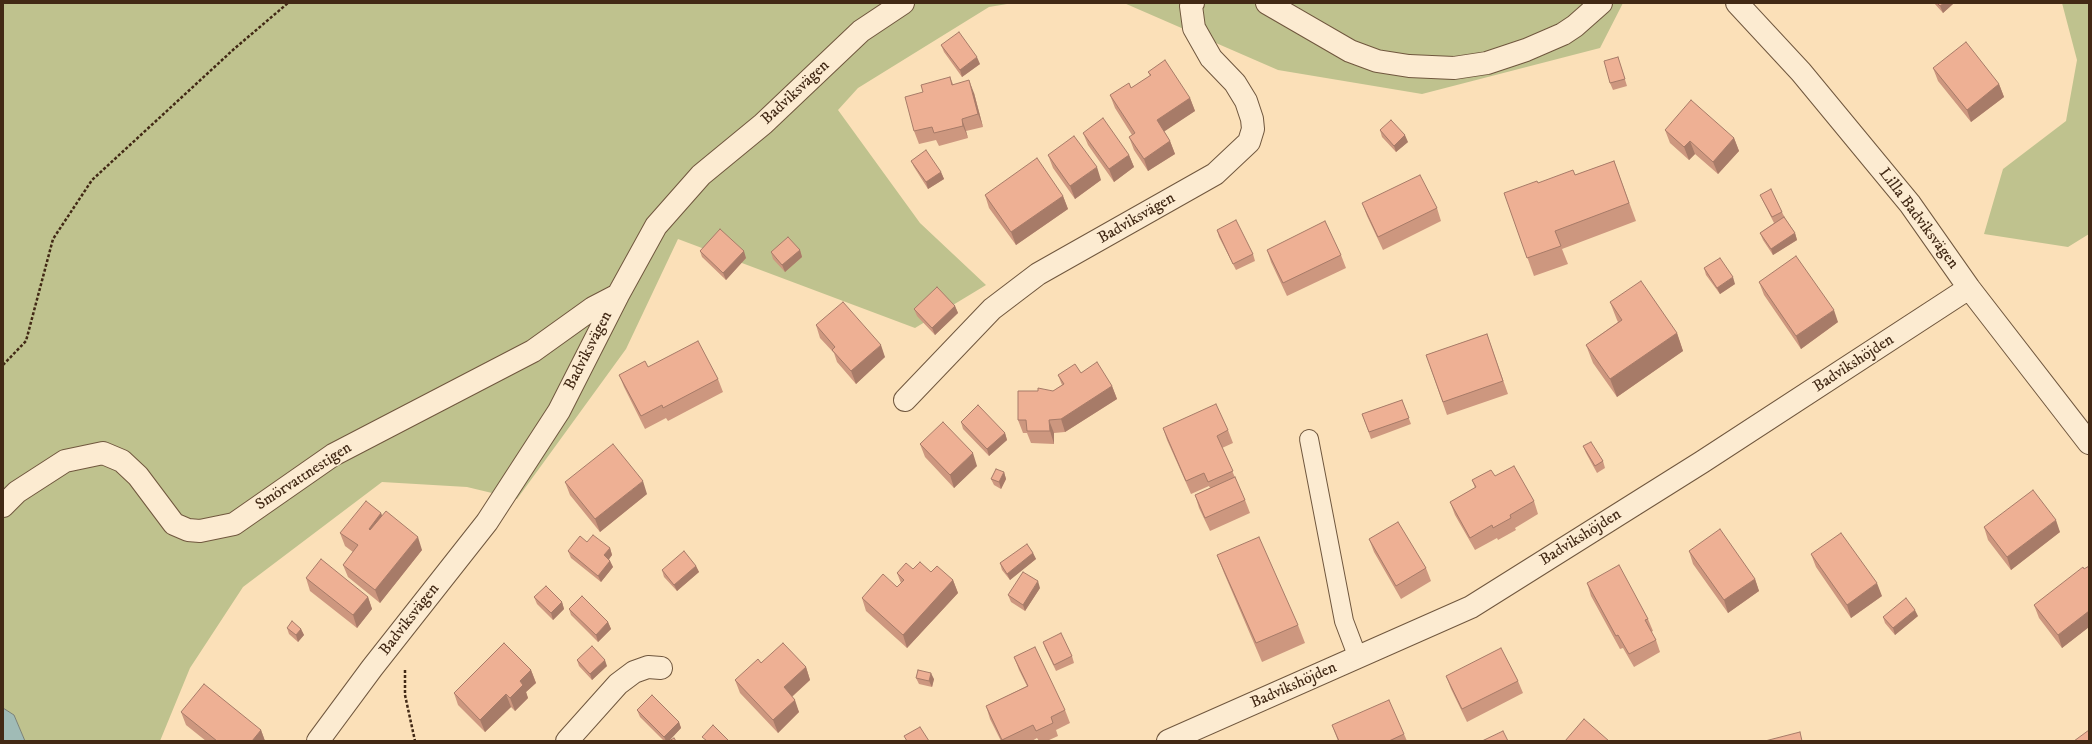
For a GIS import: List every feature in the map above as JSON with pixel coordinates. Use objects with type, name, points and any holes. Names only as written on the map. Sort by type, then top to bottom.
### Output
[{"type":"street","name":"Badviksvägen","points":[[318,741],[372,668],[487,522],[559,411],[618,295],[656,226],[702,175],[763,124],[861,31],[903,3]]},
{"type":"street","name":"Badviksvägen","points":[[905,400],[992,309],[1032,278],[1215,174],[1249,142],[1253,129],[1252,119],[1246,102],[1235,83],[1211,58],[1194,28],[1191,6],[1193,3]]},
{"type":"street","points":[[1267,3],[1350,51],[1378,61],[1409,66],[1454,68],[1487,63],[1526,50],[1563,34],[1576,26],[1601,3]]},
{"type":"street","name":"Lilla Badviksvägen","points":[[1737,3],[1801,72],[1910,204],[1969,288],[2089,443]]},
{"type":"street","name":"Badvikshöjden","points":[[1168,741],[1471,607],[1695,466],[1969,288]]},
{"type":"street","name":"Smörvattnestigen","points":[[3,506],[17,492],[65,460],[103,453],[122,461],[138,476],[174,524],[188,530],[200,531],[234,524],[333,455],[534,351],[593,308],[618,295]]},
{"type":"street","points":[[567,741],[618,684],[634,672],[648,667],[661,668]]},
{"type":"lane","points":[[1308,439],[1344,621],[1358,658]]},
{"type":"path","points":[[3,365],[26,341],[53,239],[92,180],[234,48],[288,3]]},
{"type":"path","points":[[405,667],[405,695],[415,741]]},
{"type":"green space","points":[[3,3],[1013,3],[989,7],[858,88],[838,110],[920,223],[986,285],[915,328],[678,239],[626,349],[517,499],[467,487],[382,482],[243,587],[190,668],[160,741],[25,741],[14,715],[3,708]]},
{"type":"green space","points":[[1124,3],[1623,3],[1600,48],[1422,94],[1278,70]]},
{"type":"green space","points":[[2062,3],[2089,3],[2089,234],[2068,247],[1984,234],[2003,169],[2066,121],[2077,60]]},
{"type":"water","points":[[3,708],[14,715],[25,741],[3,741]]},
{"type":"building","points":[[1937,3],[1944,3],[1940,6]]},
{"type":"building","points":[[959,32],[977,57],[960,70],[941,45]]},
{"type":"building","points":[[1966,42],[1999,84],[1967,110],[1933,68]]},
{"type":"building","points":[[1618,57],[1625,79],[1610,83],[1604,61]]},
{"type":"building","points":[[1165,60],[1190,98],[1157,120],[1170,141],[1144,159],[1129,137],[1135,133],[1110,95],[1129,83],[1131,88],[1151,75],[1148,72]]},
{"type":"building","points":[[950,77],[952,85],[969,80],[978,114],[962,119],[963,126],[934,133],[932,127],[914,131],[905,97],[923,92],[921,85]]},
{"type":"building","points":[[1691,100],[1734,138],[1713,162],[1690,141],[1684,147],[1665,130]]},
{"type":"building","points":[[1103,118],[1129,155],[1109,169],[1083,133]]},
{"type":"building","points":[[1391,120],[1405,135],[1394,146],[1380,130]]},
{"type":"building","points":[[1074,136],[1097,167],[1070,186],[1048,155]]},
{"type":"building","points":[[926,150],[941,172],[926,182],[911,161]]},
{"type":"building","points":[[1037,158],[1063,196],[1011,232],[985,195]]},
{"type":"building","points":[[1614,161],[1629,203],[1555,231],[1561,246],[1527,258],[1504,193],[1537,181],[1538,183],[1573,170],[1575,175]]},
{"type":"building","points":[[1420,175],[1437,208],[1378,237],[1362,203]]},
{"type":"building","points":[[1771,189],[1782,212],[1772,217],[1760,195]]},
{"type":"building","points":[[1784,217],[1795,233],[1771,249],[1760,233]]},
{"type":"building","points":[[1236,220],[1253,254],[1233,264],[1217,230]]},
{"type":"building","points":[[1325,221],[1341,255],[1283,283],[1267,250]]},
{"type":"building","points":[[720,229],[744,251],[723,273],[700,251]]},
{"type":"building","points":[[788,237],[800,250],[782,265],[771,252]]},
{"type":"building","points":[[1796,256],[1834,310],[1796,336],[1759,282]]},
{"type":"building","points":[[1720,258],[1733,277],[1717,288],[1704,268]]},
{"type":"building","points":[[1641,281],[1677,333],[1610,379],[1586,345],[1622,320],[1610,302]]},
{"type":"building","points":[[937,287],[955,306],[932,328],[914,309]]},
{"type":"building","points":[[843,302],[881,345],[851,371],[832,350],[835,347],[816,325]]},
{"type":"building","points":[[1487,334],[1503,381],[1443,402],[1426,355]]},
{"type":"building","points":[[698,341],[718,379],[663,408],[662,405],[641,416],[619,375],[645,361],[648,367]]},
{"type":"building","points":[[1097,362],[1112,386],[1061,419],[1049,420],[1050,431],[1027,431],[1026,420],[1018,420],[1018,391],[1038,391],[1038,388],[1053,391],[1064,384],[1058,375],[1075,364],[1081,373]]},
{"type":"building","points":[[1402,400],[1409,418],[1369,432],[1362,414]]},
{"type":"building","points":[[1216,404],[1228,430],[1217,436],[1233,471],[1208,482],[1204,473],[1186,481],[1163,428]]},
{"type":"building","points":[[978,405],[1005,433],[987,449],[961,422]]},
{"type":"building","points":[[943,422],[973,453],[950,475],[920,444]]},
{"type":"building","points":[[1591,442],[1603,461],[1595,466],[1583,446]]},
{"type":"building","points":[[613,444],[643,481],[595,519],[565,482]]},
{"type":"building","points":[[1514,466],[1534,501],[1510,515],[1511,518],[1493,528],[1492,525],[1470,538],[1450,502],[1476,487],[1472,480],[1491,470],[1495,476]]},
{"type":"building","points":[[996,469],[1004,472],[999,482],[991,479]]},
{"type":"building","points":[[1235,477],[1245,500],[1205,518],[1195,495]]},
{"type":"building","points":[[2033,490],[2056,520],[2007,557],[1984,527]]},
{"type":"building","points":[[366,501],[381,513],[369,529],[370,530],[386,511],[418,537],[375,590],[343,565],[358,545],[340,533]]},
{"type":"building","points":[[1398,522],[1426,568],[1396,586],[1369,539]]},
{"type":"building","points":[[1720,529],[1755,579],[1724,600],[1689,551]]},
{"type":"building","points":[[1841,533],[1877,583],[1847,605],[1811,554]]},
{"type":"building","points":[[593,535],[610,548],[604,555],[610,561],[598,576],[568,551],[580,536],[587,542]]},
{"type":"building","points":[[1259,537],[1298,625],[1256,643],[1217,555]]},
{"type":"building","points":[[1027,544],[1033,553],[1007,574],[1000,563]]},
{"type":"building","points":[[684,551],[696,566],[674,585],[662,570]]},
{"type":"building","points":[[321,559],[368,597],[353,615],[306,578]]},
{"type":"building","points":[[920,562],[931,572],[937,566],[953,580],[903,635],[862,598],[883,574],[897,587],[904,580],[897,573],[906,563],[913,569]]},
{"type":"building","points":[[1619,565],[1648,619],[1645,620],[1656,640],[1629,654],[1618,635],[1616,636],[1587,583]]},
{"type":"building","points":[[2089,566],[2089,611],[2058,635],[2034,605],[2083,567],[2084,569]]},
{"type":"building","points":[[1023,572],[1038,581],[1023,605],[1008,595]]},
{"type":"building","points":[[546,586],[562,602],[551,613],[534,597]]},
{"type":"building","points":[[582,596],[608,622],[596,635],[569,609]]},
{"type":"building","points":[[1906,598],[1915,610],[1893,628],[1883,617]]},
{"type":"building","points":[[292,621],[301,629],[296,635],[287,628]]},
{"type":"building","points":[[1061,633],[1072,656],[1054,665],[1043,642]]},
{"type":"building","points":[[504,643],[531,670],[520,681],[523,685],[510,698],[506,694],[480,720],[454,693]]},
{"type":"building","points":[[783,643],[806,667],[784,687],[795,700],[773,720],[735,680],[758,659],[761,663]]},
{"type":"building","points":[[592,646],[605,660],[590,674],[577,660]]},
{"type":"building","points":[[1035,647],[1065,710],[1051,717],[1053,723],[1036,731],[1033,725],[1002,740],[986,706],[1028,686],[1014,657]]},
{"type":"building","points":[[1501,648],[1518,681],[1462,709],[1446,676]]},
{"type":"building","points":[[918,670],[931,673],[929,681],[916,678]]},
{"type":"building","points":[[204,684],[261,730],[252,741],[217,741],[181,712]]},
{"type":"building","points":[[652,695],[679,722],[664,737],[637,710]]},
{"type":"building","points":[[1389,700],[1404,734],[1389,741],[1339,741],[1332,725]]},
{"type":"building","points":[[1584,719],[1609,741],[1565,741]]},
{"type":"building","points":[[713,725],[729,741],[707,741],[702,737]]},
{"type":"building","points":[[920,727],[929,741],[907,741],[904,736]]},
{"type":"building","points":[[2089,730],[2089,741],[2074,741]]},
{"type":"building","points":[[1503,731],[1508,741],[1482,741]]},
{"type":"building","points":[[1800,732],[1802,741],[1765,741]]},
{"type":"building","points":[[674,738],[676,741],[669,741]]}]
